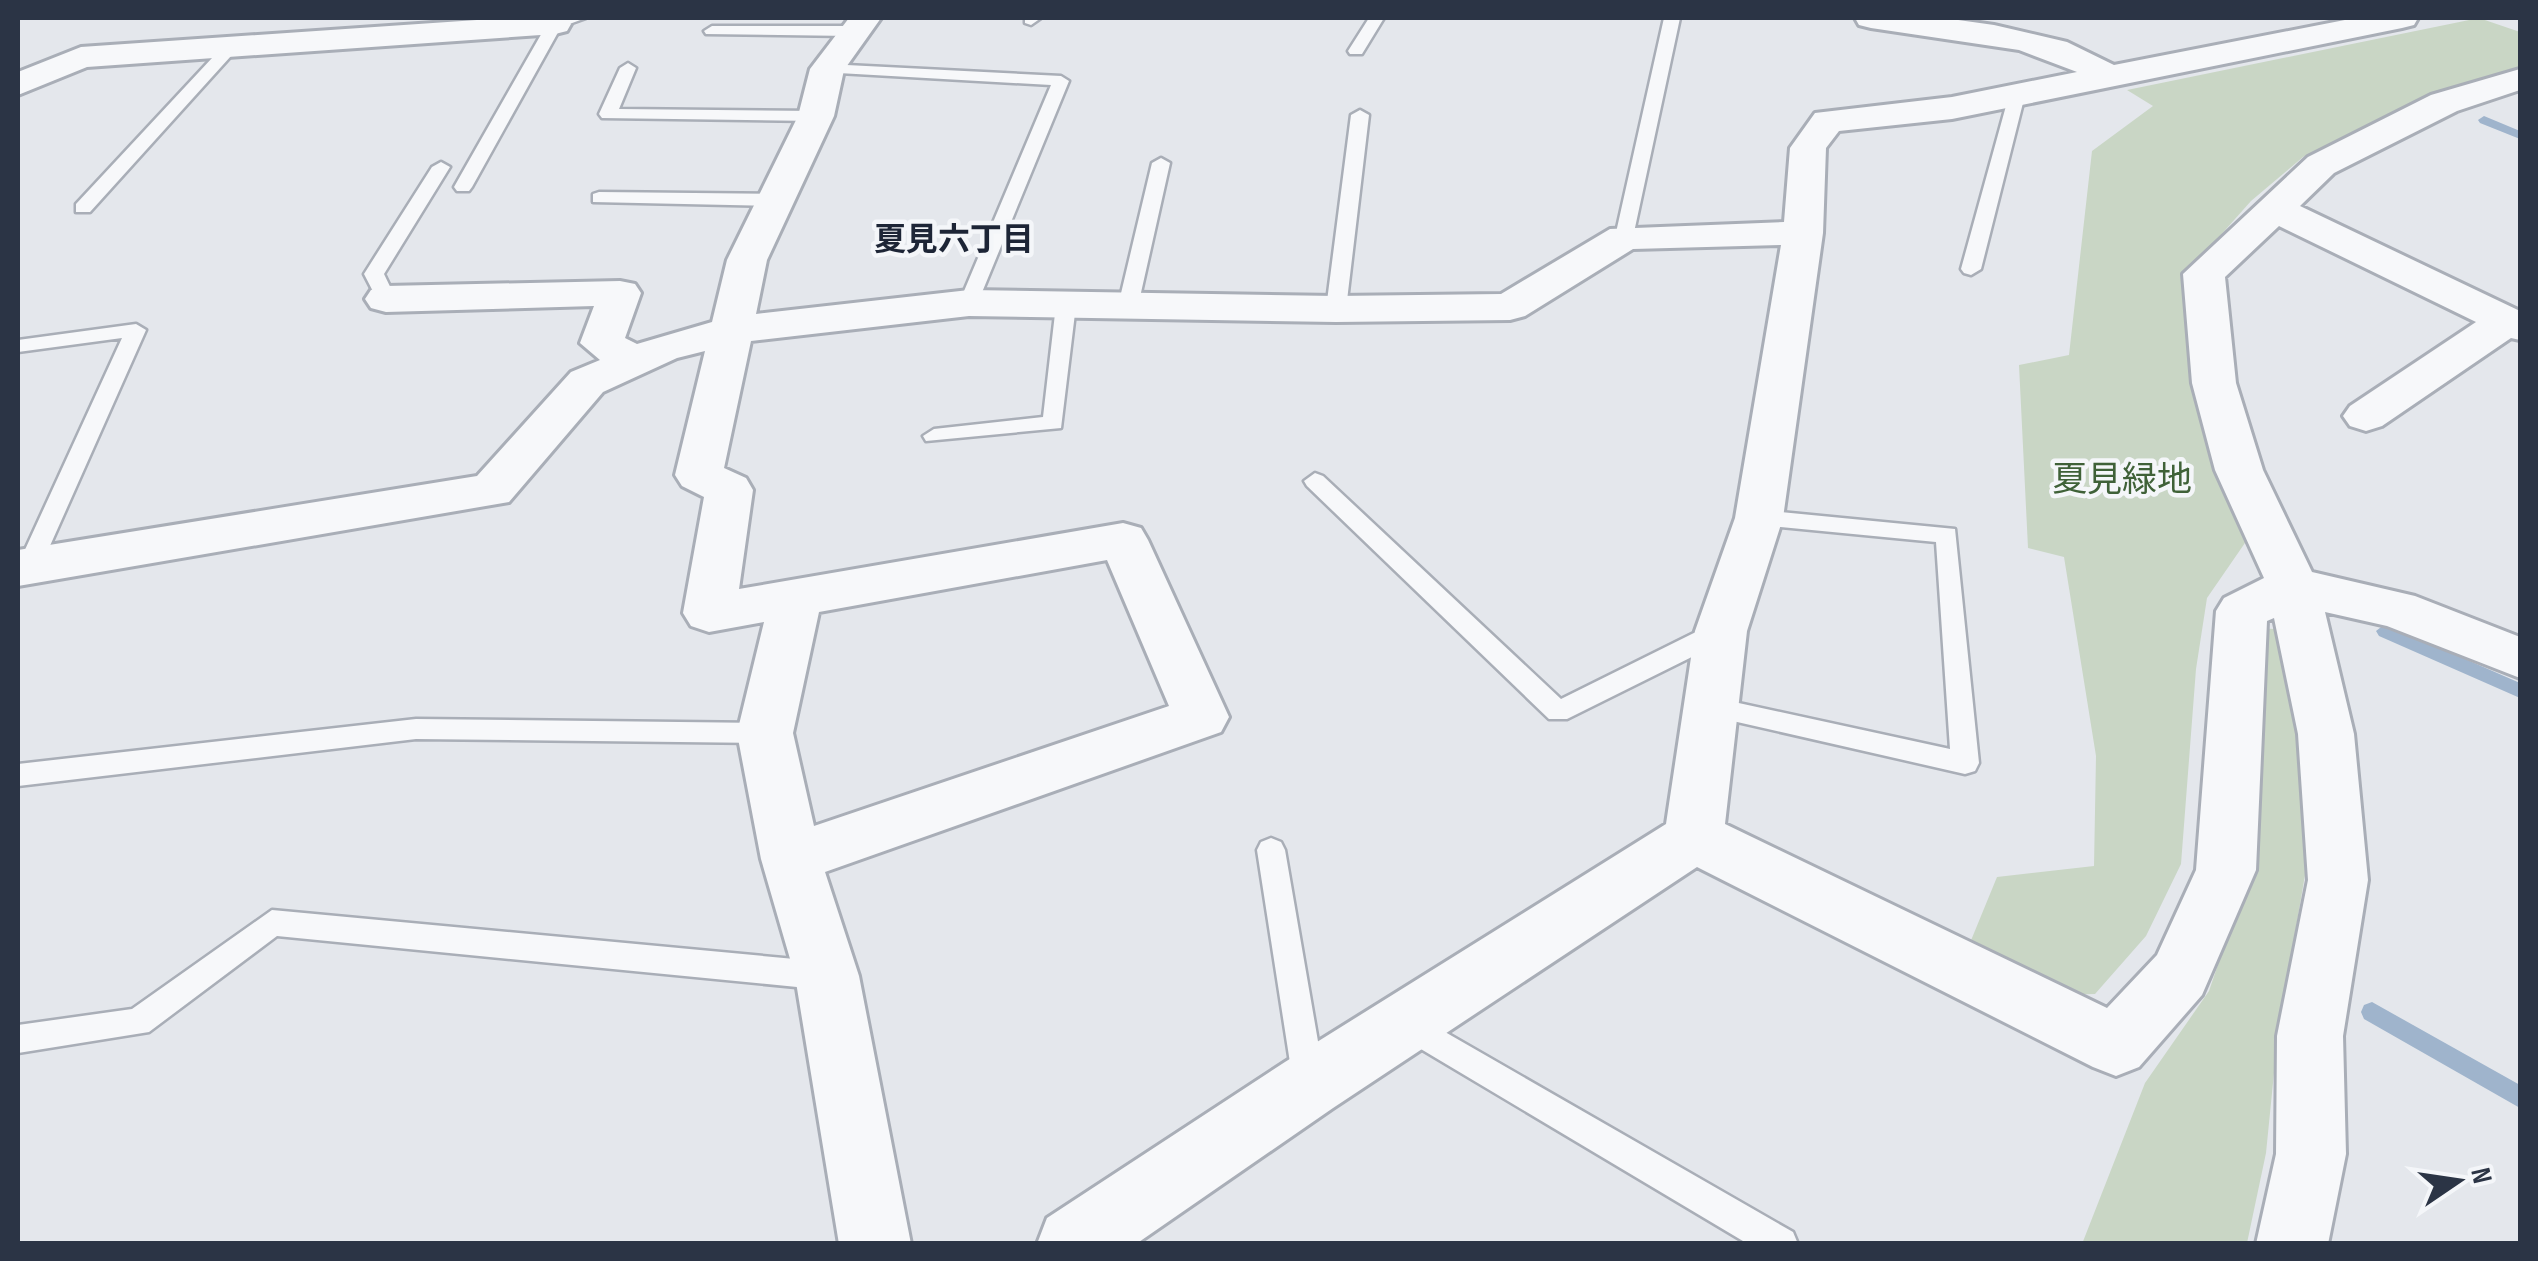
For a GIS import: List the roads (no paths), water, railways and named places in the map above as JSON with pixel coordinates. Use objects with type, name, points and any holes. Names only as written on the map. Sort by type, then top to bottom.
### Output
[{"type":"street","points":[[1871,18],[2008,39],[2080,56],[2108,76]]},
{"type":"street","points":[[1098,1238],[1309,1084],[1694,837],[1721,631],[1758,518],[1803,233],[1808,148],[1828,122],[1952,108],[2108,76],[2241,32],[2402,18]]},
{"type":"street","points":[[18,85],[81,57],[566,21]]},
{"type":"street","points":[[791,859],[1200,717],[1123,540],[710,613],[730,490],[699,475],[731,330],[748,260],[848,39]]},
{"type":"street","points":[[2292,1244],[2311,1154],[2310,1036],[2338,880],[2326,734],[2293,586],[2239,470],[2219,400],[2204,274],[2321,165],[2444,103],[2520,79]]},
{"type":"street","points":[[2273,208],[2514,324]]},
{"type":"street","points":[[23,566],[492,490],[587,382],[662,349],[731,330],[968,303],[1336,309],[1510,306],[1624,237],[1803,233]]},
{"type":"street","points":[[386,299],[620,292],[602,343],[635,361]]},
{"type":"street","points":[[2366,416],[2514,324]]},
{"type":"street","points":[[1694,837],[2116,1045],[2180,975],[2226,870],[2242,611],[2293,586],[2397,609],[2520,658]]},
{"type":"street","points":[[796,598],[765,732],[791,859],[827,976],[875,1244]]},
{"type":"lane","points":[[1356,51],[1376,18]]},
{"type":"lane","points":[[1624,237],[1672,18]]},
{"type":"lane","points":[[463,187],[566,21]]},
{"type":"lane","points":[[712,31],[848,39],[1062,81],[968,303]]},
{"type":"lane","points":[[84,208],[232,46]]},
{"type":"lane","points":[[628,68],[608,114],[816,116]]},
{"type":"lane","points":[[1971,269],[2017,94]]},
{"type":"lane","points":[[1336,309],[1360,115]]},
{"type":"lane","points":[[1128,306],[1162,163]]},
{"type":"lane","points":[[386,299],[374,274],[441,167]]},
{"type":"lane","points":[[599,198],[776,200]]},
{"type":"lane","points":[[934,436],[1053,423],[1066,305]]},
{"type":"lane","points":[[18,346],[136,330],[23,566]]},
{"type":"lane","points":[[1316,480],[1558,712],[1721,631]]},
{"type":"lane","points":[[1711,708],[1966,763],[1948,535],[1758,518]]},
{"type":"lane","points":[[18,776],[416,730],[765,732]]},
{"type":"lane","points":[[1271,850],[1309,1084]]},
{"type":"lane","points":[[18,1039],[138,1022],[272,923],[827,976]]},
{"type":"lane","points":[[1405,1023],[1781,1244]]},
{"type":"waterway","points":[[2484,120],[2520,135]]},
{"type":"waterway","points":[[2385,631],[2520,691]]},
{"type":"waterway","points":[[2372,1012],[2520,1097]]},
{"type":"district","name":"夏見六丁目","points":[[954,239]]},
{"type":"park label","name":"夏見緑地","points":[[2122,479]]}]
